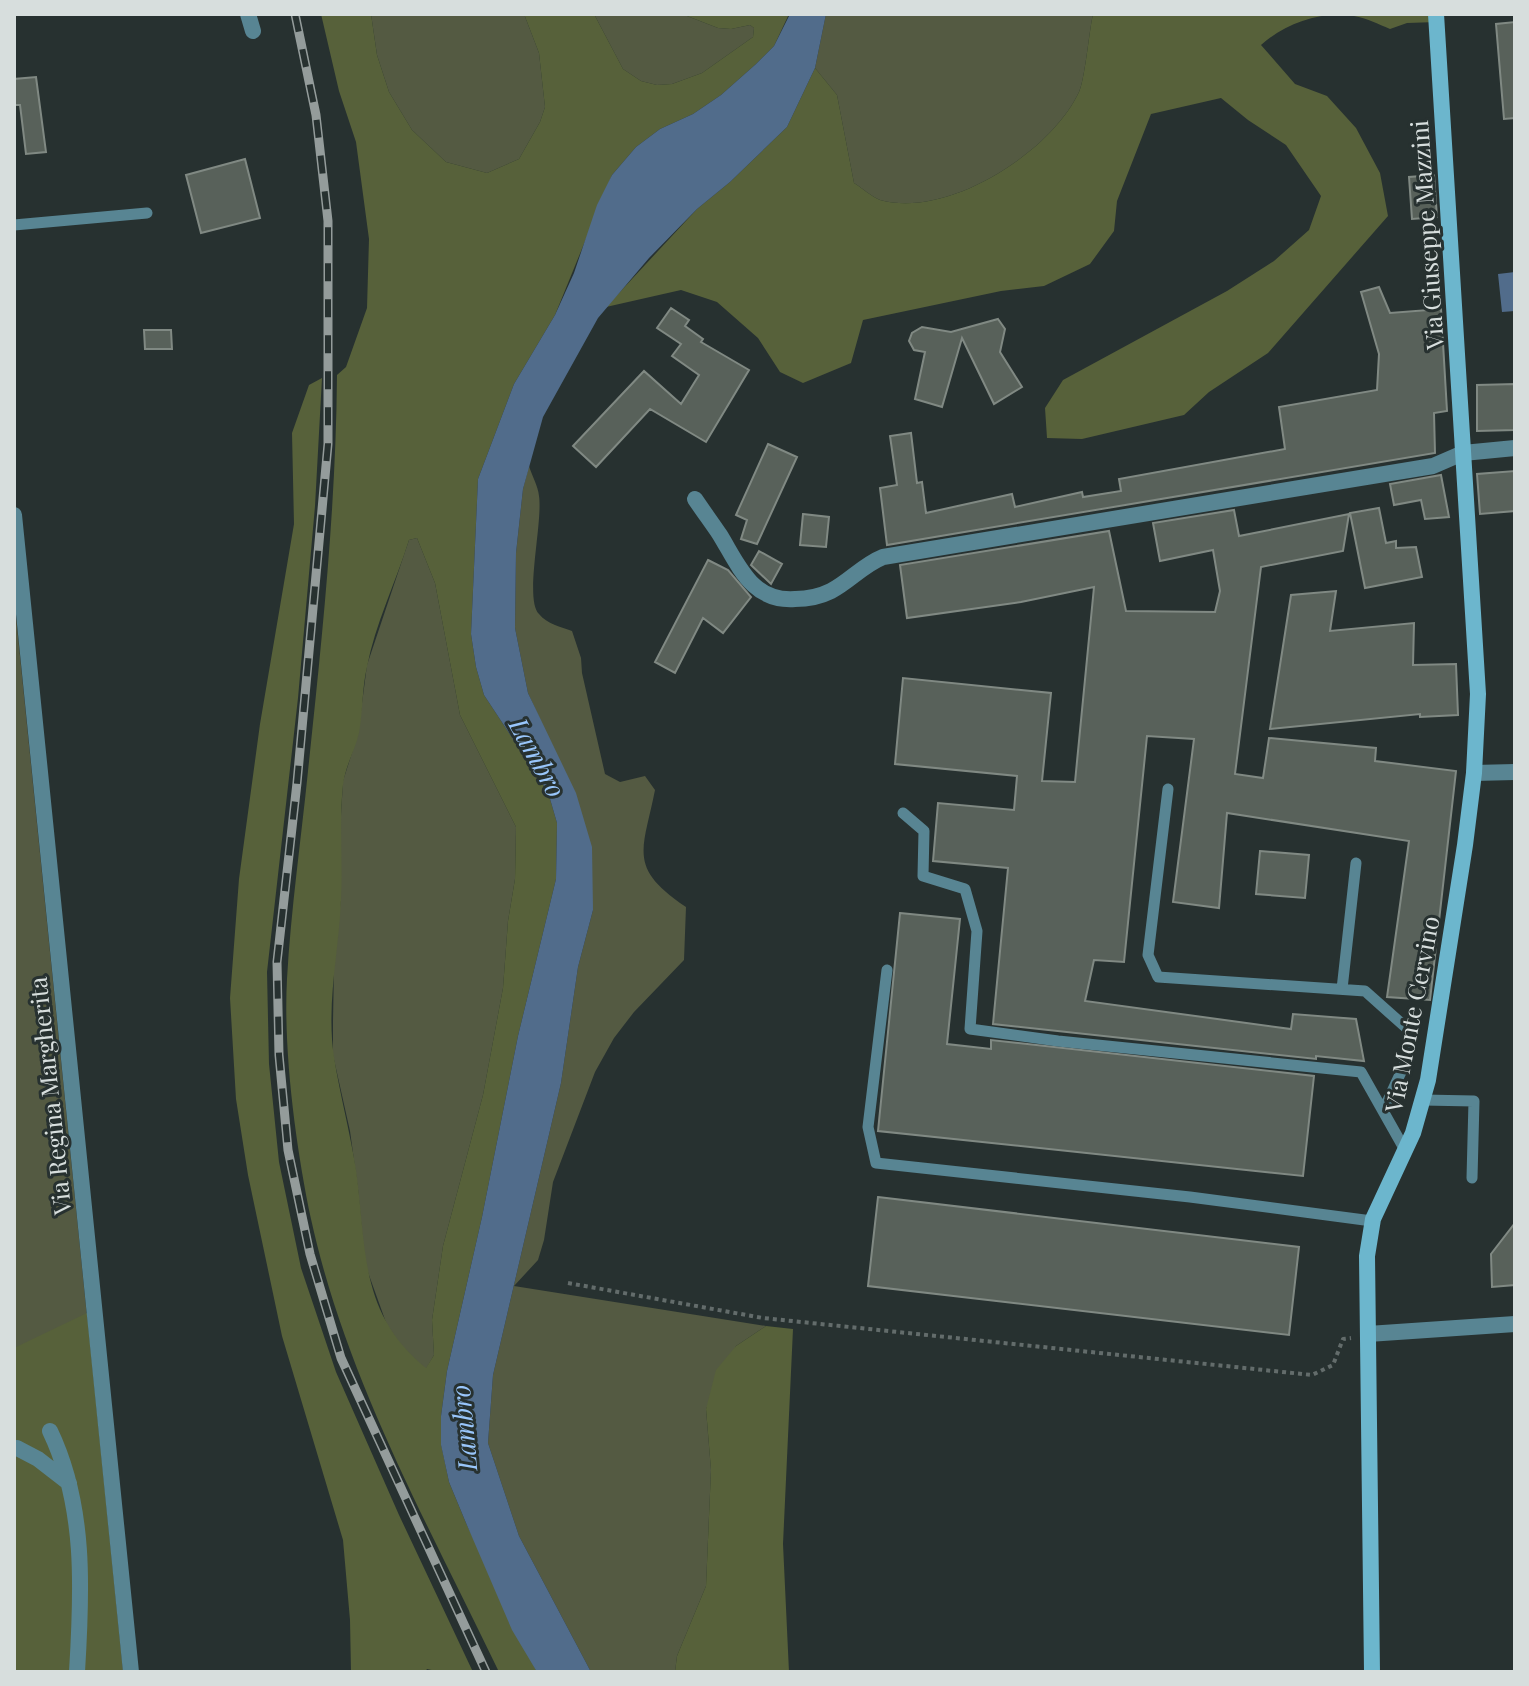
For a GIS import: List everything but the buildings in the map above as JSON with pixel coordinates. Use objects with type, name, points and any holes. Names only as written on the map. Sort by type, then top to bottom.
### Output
[{"type":"street","points":[[248,14],[253,31]]},
{"type":"street","name":"Via Giuseppe Mazzini","points":[[1436,14],[1463,453]]},
{"type":"street","points":[[695,499],[751,585],[767,596],[781,600],[816,597],[883,557],[1433,466],[1463,453],[1515,448]]},
{"type":"street","name":"Via Monte Cervino","points":[[1372,1672],[1367,1256],[1372,1221],[1405,1150],[1423,1100],[1474,773],[1478,694],[1463,453]]},
{"type":"street","name":"Via Regina Margherita","points":[[14,515],[131,1672]]},
{"type":"street","points":[[1474,773],[1515,772]]},
{"type":"street","points":[[1368,1334],[1515,1324]]},
{"type":"street","points":[[50,1431],[59,1451],[76,1512],[81,1614],[77,1672]]},
{"type":"street","points":[[17,1448],[38,1459],[69,1484]]},
{"type":"lane","points":[[14,225],[147,213]]},
{"type":"lane","points":[[1168,789],[1148,955],[1158,977],[1365,991],[1411,1032],[1408,1057],[1383,1111]]},
{"type":"lane","points":[[903,813],[924,831],[923,876],[965,889],[977,931],[970,1029],[1361,1072],[1405,1150]]},
{"type":"lane","points":[[1342,989],[1356,863]]},
{"type":"lane","points":[[887,970],[868,1127],[876,1163],[1190,1197],[1372,1221]]},
{"type":"lane","points":[[1423,1100],[1474,1101],[1472,1178]]},
{"type":"path","points":[[568,1283],[763,1318],[1312,1375],[1333,1365],[1343,1339],[1368,1334]]},
{"type":"green space","points":[[321,14],[371,14],[377,55],[389,92],[412,130],[446,162],[487,173],[519,159],[545,107],[539,53],[524,14],[594,14],[623,69],[641,81],[657,85],[672,84],[702,73],[753,37],[754,28],[750,25],[718,28],[682,14],[789,14],[774,46],[756,64],[721,95],[693,114],[660,129],[636,147],[612,175],[555,315],[514,384],[478,479],[471,634],[476,667],[484,695],[548,792],[557,823],[556,879],[518,1036],[447,1371],[441,1444],[449,1482],[466,1523],[537,1672],[499,1672],[392,1451],[345,1337],[326,1278],[311,1219],[296,1131],[287,1037],[287,979],[327,573],[337,375],[346,367],[367,308],[369,239],[356,142],[339,91]],"holes":[[[417,538],[435,583],[460,715],[516,827],[515,879],[503,988],[483,1095],[443,1246],[432,1320],[434,1355],[426,1368],[404,1347],[388,1325],[370,1277],[356,1170],[334,1057],[331,1018],[341,900],[343,785],[359,733],[371,651],[409,540]]]},
{"type":"green space","points":[[371,14],[524,14],[539,53],[545,107],[519,159],[487,173],[446,162],[412,130],[389,92],[377,55]]},
{"type":"green space","points":[[594,14],[682,14],[718,28],[750,25],[754,28],[753,37],[702,73],[672,84],[657,85],[641,81],[623,69]]},
{"type":"green space","points":[[826,14],[1093,14],[1079,92],[1046,137],[1022,158],[965,190],[936,200],[907,203],[880,200],[854,183],[837,95],[815,68]]},
{"type":"green space","points":[[1093,14],[1436,14],[1437,22],[1407,23],[1390,29],[1354,16],[1317,17],[1292,25],[1261,45],[1295,84],[1327,96],[1356,128],[1380,173],[1388,216],[1268,353],[1209,392],[1184,415],[1082,439],[1047,438],[1045,408],[1063,380],[1227,291],[1274,261],[1309,230],[1321,196],[1286,145],[1221,98],[1151,114],[1117,201],[1114,231],[1090,264],[1044,286],[1001,291],[863,320],[851,363],[803,383],[780,372],[758,338],[717,302],[681,290],[606,307],[697,209],[787,127],[815,68],[837,95],[854,183],[880,200],[907,203],[936,200],[994,176],[1022,158],[1065,115],[1081,86]]},
{"type":"green space","points":[[322,378],[315,506],[298,698],[267,972],[269,1064],[279,1162],[301,1268],[336,1372],[473,1672],[427,1669],[425,1672],[351,1672],[343,1540],[282,1336],[248,1175],[236,1099],[230,998],[239,879],[260,724],[294,524],[292,433],[309,385]]},
{"type":"green space","points":[[529,466],[540,508],[533,577],[535,606],[546,620],[572,631],[581,658],[605,774],[620,782],[645,776],[655,790],[644,843],[647,868],[667,893],[686,907],[684,960],[634,1012],[614,1038],[595,1072],[553,1182],[538,1260],[514,1286],[766,1326],[736,1346],[706,1409],[711,1470],[706,1586],[677,1656],[675,1672],[591,1672],[519,1536],[488,1443],[493,1375],[561,1083],[578,967],[593,910],[548,737],[528,693],[515,628],[516,553],[523,489]]},
{"type":"green space","points":[[417,538],[435,583],[460,715],[516,827],[515,879],[503,988],[483,1095],[443,1246],[432,1320],[434,1355],[426,1369],[407,1353],[388,1328],[365,1264],[350,1131],[333,1055],[343,781],[358,734],[367,665],[409,540]]},
{"type":"green space","points":[[14,597],[123,1672],[14,1672]]},
{"type":"green space","points":[[87,1313],[123,1672],[14,1672],[14,1348]]},
{"type":"green space","points":[[766,1326],[793,1329],[783,1544],[789,1672],[675,1672],[677,1656],[706,1586],[711,1470],[706,1409],[716,1370],[736,1346]]},
{"type":"water","name":"Lambro","points":[[790,14],[826,14],[815,68],[787,127],[697,209],[649,258],[598,318],[543,417],[523,489],[516,553],[515,628],[528,693],[576,793],[592,847],[593,910],[578,967],[561,1083],[493,1375],[488,1443],[519,1536],[591,1672],[537,1672],[512,1630],[466,1523],[449,1482],[441,1445],[447,1371],[518,1036],[556,879],[557,823],[548,792],[484,695],[476,667],[471,634],[478,479],[514,384],[555,315],[574,273],[597,205],[612,175],[636,147],[660,129],[693,114],[721,95],[756,64],[774,46]]},
{"type":"water","points":[[1515,272],[1515,311],[1502,312],[1498,274]]},
{"type":"railway","points":[[295,14],[316,115],[328,221],[328,444],[277,962],[279,1055],[288,1150],[310,1254],[341,1358],[486,1672]]}]
